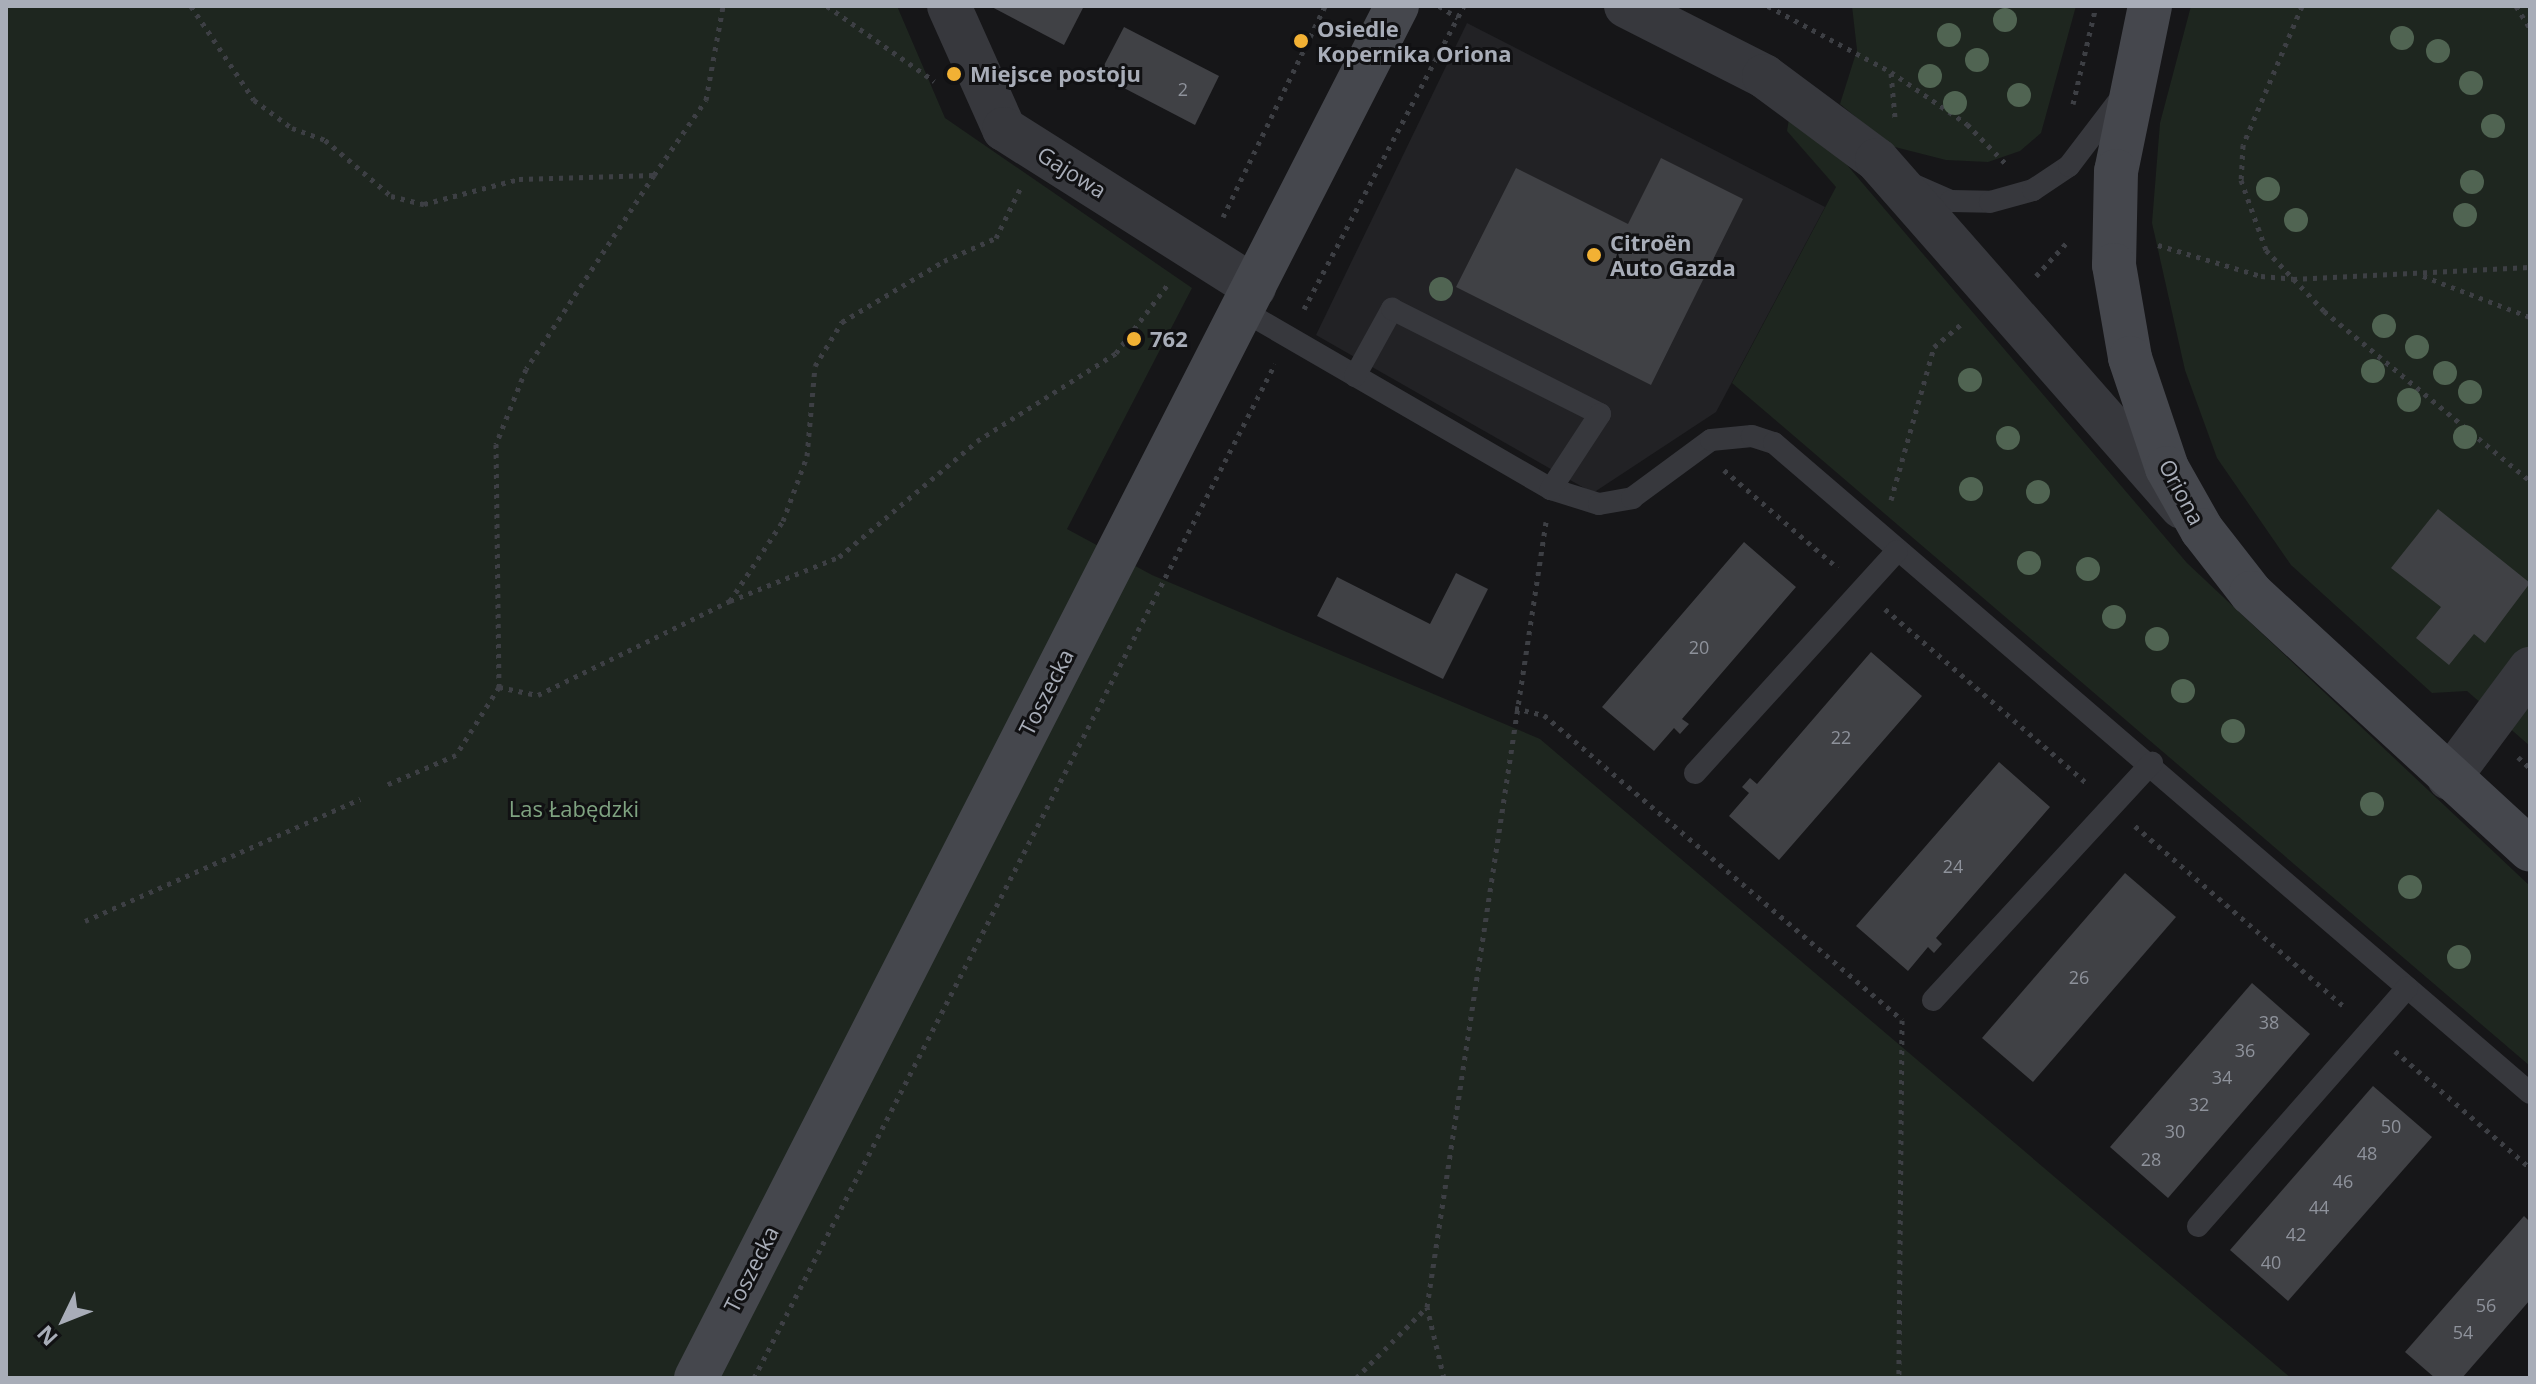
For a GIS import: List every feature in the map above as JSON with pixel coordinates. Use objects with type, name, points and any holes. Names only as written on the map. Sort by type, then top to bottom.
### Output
[{"type":"main road","name":"Toszecka","points":[[696,1378],[1397,6]]},
{"type":"main road","name":"Oriona","points":[[2150,6],[2132,77],[2116,171],[2118,300],[2143,409],[2202,530],[2251,593],[2530,850]]},
{"type":"street","name":"Gajowa","points":[[949,6],[1004,129],[1199,252],[1248,298]]},
{"type":"street","points":[[1626,6],[1887,143],[2202,530]]},
{"type":"street","points":[[2449,778],[2530,669]]},
{"type":"lane","points":[[1887,143],[1951,201],[1990,202],[2033,190],[2069,166],[2098,134],[2132,77]]},
{"type":"lane","points":[[1248,298],[1289,338],[1551,489],[1613,504],[1632,498],[1696,446],[1752,436],[1774,443],[2152,763],[2530,1093]]},
{"type":"lane","points":[[1355,376],[1392,309],[1600,414],[1551,489]]},
{"type":"lane","points":[[1695,773],[1889,543]]},
{"type":"lane","points":[[1933,1000],[2152,763]]},
{"type":"lane","points":[[2198,1226],[2407,988]]},
{"type":"path","points":[[191,6],[254,100],[292,128],[325,140],[391,196],[424,204],[519,179],[654,175]]},
{"type":"path","points":[[386,785],[456,755],[499,687],[496,444],[526,369],[706,100],[723,6]]},
{"type":"path","points":[[827,6],[941,85]]},
{"type":"path","points":[[499,687],[538,695],[730,601],[839,557],[977,441],[1116,353],[1199,252],[1325,6]]},
{"type":"path","points":[[1438,6],[1458,18]]},
{"type":"path","points":[[754,1378],[1211,478],[1289,338],[1464,6]]},
{"type":"path","points":[[1768,6],[1891,72],[1967,124],[2009,169]]},
{"type":"path","points":[[2069,116],[2096,6]]},
{"type":"path","points":[[2302,6],[2243,145],[2241,180],[2266,250],[2293,279],[2530,481]]},
{"type":"path","points":[[2516,6],[2530,28]]},
{"type":"path","points":[[1887,143],[1891,72]]},
{"type":"path","points":[[730,601],[783,521],[807,456],[815,366],[842,322],[944,261],[996,238],[1019,190],[1058,164]]},
{"type":"path","points":[[1999,171],[2022,164]]},
{"type":"path","points":[[2030,283],[2077,231]]},
{"type":"path","points":[[2145,241],[2261,276],[2293,279],[2530,267]]},
{"type":"path","points":[[2419,274],[2530,317]]},
{"type":"path","points":[[1889,543],[1934,347],[1968,318]]},
{"type":"path","points":[[1444,1378],[1427,1307],[1515,708],[1551,489]]},
{"type":"path","points":[[1515,708],[1544,715],[1902,1020],[1899,1378]]},
{"type":"path","points":[[2516,755],[2530,768]]},
{"type":"path","points":[[85,921],[360,799]]},
{"type":"path","points":[[1356,1378],[1427,1307]]},
{"type":"shaded area","points":[[1467,23],[1825,207],[1716,412],[1593,493],[1316,335]]},
{"type":"green space","name":"Las Łabędzki","points":[[6,6],[897,6],[945,118],[1192,288],[1067,529],[1152,575],[1540,739],[2291,1378],[6,1378]]},
{"type":"green space","points":[[1852,6],[2076,6],[2041,133],[2020,151],[1988,162],[1946,160],[1891,146],[1840,104],[1857,50]]},
{"type":"green space","points":[[2191,6],[2530,6],[2530,746],[2467,691],[2432,693],[2291,565],[2217,458],[2185,370],[2152,223],[2160,123]]},
{"type":"green space","points":[[1790,113],[1847,165],[2187,563],[2530,886],[2530,1066],[1732,383],[1836,187],[1787,131]]},
{"type":"building","points":[[990,6],[1084,6],[1064,45]]},
{"type":"building","points":[[1124,27],[1219,76],[1195,125],[1099,75]]},
{"type":"building","name":"Citroën Auto Gazda","points":[[1661,158],[1743,199],[1651,385],[1456,287],[1516,168],[1628,224]]},
{"type":"building","points":[[2438,509],[2530,583],[2485,643],[2474,634],[2449,665],[2416,638],[2441,607],[2391,568]]},
{"type":"building","points":[[1744,542],[1796,587],[1682,719],[1689,724],[1680,734],[1674,728],[1654,751],[1602,707]]},
{"type":"building","points":[[1456,573],[1488,589],[1443,679],[1317,616],[1337,577],[1430,624]]},
{"type":"building","points":[[1871,652],[1922,696],[1779,860],[1729,816],[1749,793],[1742,787],[1750,778],[1757,784]]},
{"type":"building","points":[[1999,762],[2050,807],[1936,938],[1942,944],[1934,953],[1928,947],[1908,971],[1856,926]]},
{"type":"building","points":[[2125,873],[2176,917],[2033,1082],[1982,1038]]},
{"type":"building","points":[[2252,983],[2310,1034],[2168,1198],[2110,1147]]},
{"type":"building","points":[[2373,1086],[2432,1137],[2288,1301],[2230,1250]]},
{"type":"building","points":[[2524,1216],[2530,1222],[2530,1300],[2462,1378],[2435,1378],[2405,1352]]},
{"type":"place","name":"Osiedle Kopernika Oriona","points":[[1301,41]]},
{"type":"place","name":"Miejsce postoju","points":[[954,74]]},
{"type":"place","name":"Citroën Auto Gazda","points":[[1594,255]]},
{"type":"place","name":"762","points":[[1134,339]]}]
